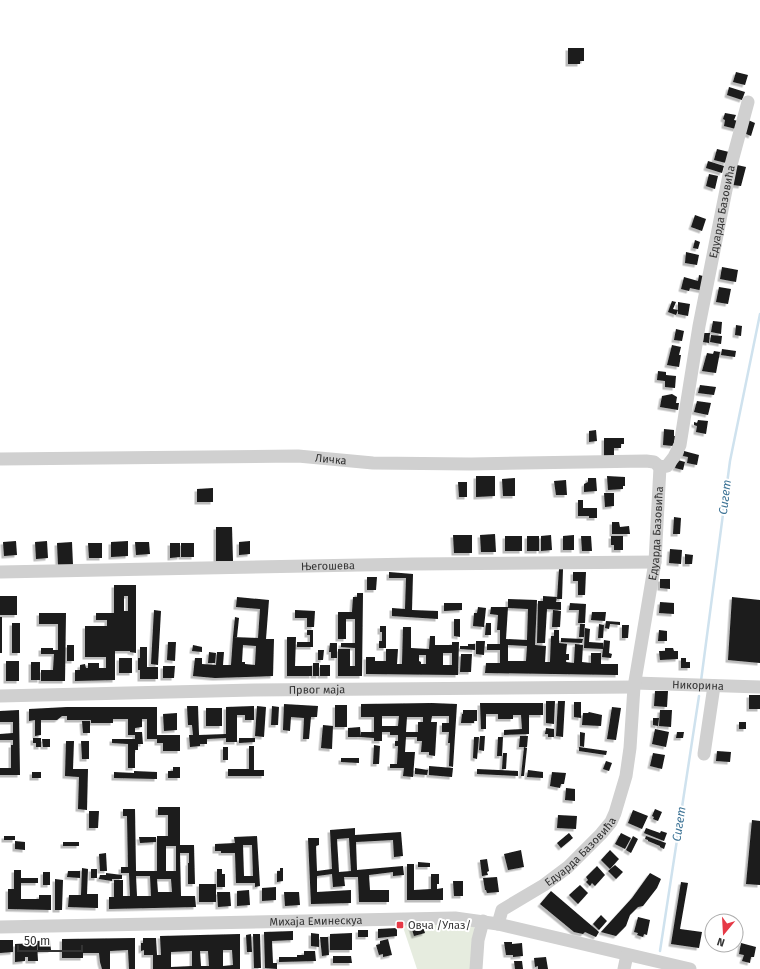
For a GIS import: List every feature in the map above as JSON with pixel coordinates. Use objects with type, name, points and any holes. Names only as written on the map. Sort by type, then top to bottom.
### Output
[{"type":"street","name":"Едуарда Базовића","points":[[498,924],[502,910],[544,886],[568,867],[601,834],[611,822],[620,800],[626,776],[635,685],[655,562],[660,468],[667,466],[674,457],[680,445],[719,225],[731,165],[748,102]]},
{"type":"street","name":"Личка","points":[[0,459],[298,456],[373,463],[471,464],[650,461],[654,462],[660,468]]},
{"type":"street","name":"Његошева","points":[[0,572],[414,564],[655,562]]},
{"type":"street","name":"Никорина","points":[[635,685],[760,688]]},
{"type":"street","name":"Првог маја","points":[[0,696],[254,690],[635,685]]},
{"type":"street","points":[[704,754],[714,686]]},
{"type":"street","name":"Михаја Еминескуа","points":[[0,927],[455,918],[498,924],[627,955],[669,967],[690,969]]},
{"type":"street","points":[[476,969],[478,940],[483,921]]},
{"type":"street","points":[[624,969],[627,955]]},
{"type":"shaded area","points":[[444,923],[473,926],[475,929],[471,969],[417,969],[402,924]]},
{"type":"building","points":[[568,48],[584,48],[584,61],[580,61],[580,64],[568,64]]},
{"type":"building","points":[[736,72],[748,75],[745,85],[733,82]]},
{"type":"building","points":[[729,87],[745,92],[742,100],[727,95]]},
{"type":"building","points":[[725,113],[736,115],[734,120],[738,121],[736,129],[724,126],[725,120],[723,119]]},
{"type":"building","points":[[748,120],[755,123],[751,136],[744,133]]},
{"type":"building","points":[[717,149],[729,152],[726,163],[714,160]]},
{"type":"building","points":[[708,161],[724,166],[722,173],[706,168]]},
{"type":"building","points":[[737,165],[746,167],[741,186],[733,185]]},
{"type":"building","points":[[709,174],[718,176],[715,189],[706,186]]},
{"type":"building","points":[[695,215],[706,219],[702,231],[691,227]]},
{"type":"building","points":[[695,240],[700,242],[698,249],[693,248]]},
{"type":"building","points":[[686,252],[699,255],[697,265],[685,263]]},
{"type":"building","points":[[722,267],[738,270],[736,282],[720,279]]},
{"type":"building","points":[[699,275],[707,277],[704,291],[690,288],[689,291],[681,289],[684,277],[698,281]]},
{"type":"building","points":[[719,287],[731,289],[728,304],[716,302]]},
{"type":"building","points":[[672,301],[676,302],[673,309],[678,310],[676,315],[668,312]]},
{"type":"building","points":[[678,302],[690,304],[688,316],[678,314]]},
{"type":"building","points":[[713,321],[722,322],[721,334],[711,332]]},
{"type":"building","points":[[736,325],[742,326],[741,336],[735,335]]},
{"type":"building","points":[[676,329],[684,331],[682,341],[674,340]]},
{"type":"building","points":[[704,333],[710,333],[709,343],[703,342]]},
{"type":"building","points":[[711,335],[722,336],[721,344],[710,342]]},
{"type":"building","points":[[672,345],[681,347],[679,367],[667,365]]},
{"type":"building","points":[[722,349],[736,351],[735,357],[721,355]]},
{"type":"building","points":[[714,351],[720,352],[716,373],[702,371],[707,353],[713,354]]},
{"type":"building","points":[[658,371],[666,372],[666,375],[676,376],[675,388],[665,387],[665,381],[657,380]]},
{"type":"building","points":[[700,385],[716,387],[714,395],[698,393]]},
{"type":"building","points":[[672,394],[677,397],[676,403],[679,403],[678,410],[660,407],[662,396]]},
{"type":"building","points":[[697,401],[711,403],[708,415],[694,412]]},
{"type":"building","points":[[698,420],[708,421],[706,434],[696,432],[697,426],[694,425],[694,422],[697,423]]},
{"type":"building","points":[[664,429],[674,430],[674,436],[676,436],[673,446],[663,445]]},
{"type":"building","points":[[596,430],[597,441],[589,442],[589,431]]},
{"type":"building","points":[[604,438],[624,438],[624,444],[621,444],[621,448],[614,448],[614,456],[604,456]]},
{"type":"building","points":[[684,451],[699,455],[697,465],[687,463],[688,457],[683,456]]},
{"type":"building","points":[[678,460],[685,462],[683,470],[675,468]]},
{"type":"building","points":[[476,476],[495,476],[495,496],[476,497]]},
{"type":"building","points":[[607,476],[625,477],[625,486],[623,486],[623,489],[608,490]]},
{"type":"building","points":[[515,478],[515,496],[503,496],[502,479]]},
{"type":"building","points":[[588,478],[596,478],[597,491],[584,492],[584,484],[588,482]]},
{"type":"building","points":[[566,480],[567,495],[556,495],[554,481]]},
{"type":"building","points":[[458,482],[467,482],[467,497],[459,497]]},
{"type":"building","points":[[213,488],[213,502],[197,502],[197,489]]},
{"type":"building","points":[[604,493],[614,493],[614,506],[605,507]]},
{"type":"building","points":[[578,500],[583,500],[583,508],[597,508],[597,518],[578,516]]},
{"type":"building","points":[[674,517],[681,518],[680,534],[673,534]]},
{"type":"building","points":[[612,522],[619,522],[620,527],[629,526],[630,534],[612,534]]},
{"type":"building","points":[[216,527],[232,527],[233,561],[216,561]]},
{"type":"building","points":[[495,534],[496,552],[481,552],[480,535]]},
{"type":"building","points":[[453,535],[472,535],[472,553],[454,553]]},
{"type":"building","points":[[551,535],[552,550],[541,551],[541,536]]},
{"type":"building","points":[[574,535],[574,550],[563,550],[563,536]]},
{"type":"building","points":[[505,536],[522,536],[522,551],[505,551]]},
{"type":"building","points":[[527,536],[539,536],[539,551],[527,551]]},
{"type":"building","points":[[581,536],[591,536],[592,551],[582,551]]},
{"type":"building","points":[[611,536],[623,536],[623,550],[614,550],[614,545],[611,545]]},
{"type":"building","points":[[16,541],[17,555],[4,556],[3,542]]},
{"type":"building","points":[[47,541],[48,558],[36,559],[35,542]]},
{"type":"building","points":[[128,541],[128,556],[111,557],[111,542]]},
{"type":"building","points":[[250,541],[250,554],[239,555],[239,542]]},
{"type":"building","points":[[72,542],[73,565],[58,565],[57,543]]},
{"type":"building","points":[[135,542],[149,542],[150,554],[136,555]]},
{"type":"building","points":[[88,543],[102,543],[102,558],[89,558]]},
{"type":"building","points":[[170,543],[180,543],[180,557],[170,558]]},
{"type":"building","points":[[181,543],[194,543],[194,557],[181,557]]},
{"type":"building","points":[[670,549],[682,550],[681,564],[669,563]]},
{"type":"building","points":[[685,554],[693,555],[692,564],[685,564]]},
{"type":"building","points":[[559,569],[563,569],[562,599],[557,599]]},
{"type":"building","points":[[389,572],[413,574],[412,610],[438,611],[438,619],[392,616],[392,608],[405,609],[406,578],[389,578]]},
{"type":"building","points":[[573,572],[586,572],[585,595],[578,595],[578,581],[573,581]]},
{"type":"building","points":[[367,577],[377,577],[376,590],[367,590]]},
{"type":"building","points":[[660,579],[670,579],[670,589],[660,588]]},
{"type":"building","points":[[114,585],[136,585],[136,653],[130,651],[115,651],[115,680],[75,681],[75,670],[80,670],[80,665],[85,664],[86,668],[88,668],[88,663],[99,663],[99,668],[106,668],[106,657],[85,657],[85,626],[107,626],[107,620],[96,620],[96,613],[114,613]],"holes":[[[124,596],[128,596],[128,611],[124,611]]]},
{"type":"building","points":[[357,593],[363,593],[362,676],[338,676],[338,649],[350,649],[350,666],[355,666],[355,648],[341,647],[341,643],[355,643],[355,619],[346,619],[346,639],[338,639],[338,612],[352,612],[353,597],[357,597]]},
{"type":"building","points":[[0,596],[17,596],[17,615],[0,615]]},
{"type":"building","points":[[543,596],[557,597],[556,602],[561,602],[561,610],[547,609],[545,643],[537,643],[538,601],[543,601]]},
{"type":"building","points":[[237,597],[269,600],[266,639],[274,639],[273,676],[215,678],[193,676],[195,658],[202,658],[202,664],[216,665],[217,652],[224,652],[223,665],[231,665],[233,637],[258,638],[260,609],[236,607]],"holes":[[[243,645],[256,646],[255,665],[245,664],[245,662],[242,662]]]},
{"type":"building","points":[[732,597],[760,600],[760,663],[728,660]]},
{"type":"building","points":[[508,599],[537,600],[535,645],[546,646],[545,662],[550,662],[551,636],[554,636],[554,630],[559,630],[559,643],[567,644],[566,654],[569,654],[569,660],[566,660],[566,662],[574,663],[575,644],[583,645],[582,662],[591,663],[591,653],[601,653],[601,664],[618,664],[618,675],[485,673],[486,663],[500,663],[500,650],[487,650],[487,644],[500,644],[500,630],[497,630],[498,615],[490,614],[491,607],[508,607]],"holes":[[[508,608],[528,609],[527,640],[506,639]],[[508,645],[527,646],[526,661],[508,661]]]},
{"type":"building","points":[[660,602],[674,603],[674,614],[659,613]]},
{"type":"building","points":[[444,603],[462,603],[462,610],[444,611]]},
{"type":"building","points":[[570,603],[586,604],[585,623],[578,623],[579,610],[569,610]]},
{"type":"building","points":[[478,607],[486,608],[484,627],[473,626],[474,613],[477,613]]},
{"type":"building","points":[[154,610],[161,611],[158,665],[151,664]]},
{"type":"building","points":[[295,610],[315,611],[314,627],[307,627],[307,618],[295,618]]},
{"type":"building","points":[[553,610],[561,611],[560,627],[552,627]]},
{"type":"building","points":[[592,612],[606,612],[605,621],[591,620]]},
{"type":"building","points":[[39,613],[66,613],[65,681],[41,681],[41,670],[53,670],[54,654],[41,654],[41,648],[53,648],[53,650],[58,650],[58,624],[39,624]]},
{"type":"building","points":[[0,617],[2,617],[2,653],[0,653]]},
{"type":"building","points":[[235,617],[239,618],[237,637],[233,637]]},
{"type":"building","points":[[454,619],[460,619],[460,637],[454,636]]},
{"type":"building","points":[[606,621],[620,622],[620,625],[610,624],[609,629],[605,628]]},
{"type":"building","points":[[12,623],[20,623],[20,653],[12,653]]},
{"type":"building","points":[[486,623],[491,623],[491,635],[485,635]]},
{"type":"building","points":[[580,624],[585,624],[584,637],[579,637]]},
{"type":"building","points":[[599,624],[604,625],[603,638],[598,638]]},
{"type":"building","points":[[622,625],[629,625],[628,638],[622,638]]},
{"type":"building","points":[[380,626],[386,626],[386,641],[382,641]]},
{"type":"building","points":[[403,627],[411,627],[411,648],[429,649],[430,636],[435,636],[435,645],[452,645],[452,642],[459,642],[458,675],[366,674],[366,657],[375,657],[375,661],[386,661],[386,649],[398,649],[397,664],[402,664]],"holes":[[[443,653],[452,653],[452,665],[443,665]],[[419,655],[426,655],[426,664],[421,664],[419,661]]]},
{"type":"building","points":[[585,628],[590,629],[589,642],[603,643],[603,649],[584,648]]},
{"type":"building","points":[[307,630],[313,630],[313,647],[297,647],[297,642],[310,642],[310,635],[307,635]]},
{"type":"building","points":[[659,630],[667,631],[667,641],[658,641]]},
{"type":"building","points":[[287,637],[296,637],[295,666],[312,666],[312,676],[287,676]]},
{"type":"building","points":[[561,638],[583,639],[582,643],[561,642]]},
{"type":"building","points":[[604,640],[610,641],[609,653],[612,654],[611,658],[602,657]]},
{"type":"building","points":[[379,641],[386,641],[386,648],[379,648]]},
{"type":"building","points":[[476,641],[485,641],[484,655],[476,654]]},
{"type":"building","points":[[168,642],[176,642],[175,661],[167,660]]},
{"type":"building","points":[[330,643],[337,643],[337,658],[331,658],[331,652],[329,652]]},
{"type":"building","points":[[468,644],[475,644],[475,650],[460,649],[460,646],[468,646]]},
{"type":"building","points":[[67,645],[74,645],[74,661],[67,661]]},
{"type":"building","points":[[193,645],[202,647],[202,652],[192,651]]},
{"type":"building","points":[[140,647],[147,647],[147,667],[158,667],[158,679],[140,679],[138,658],[140,658]]},
{"type":"building","points":[[665,648],[673,648],[674,651],[678,651],[678,659],[660,660],[659,651],[665,651]]},
{"type":"building","points":[[318,650],[324,650],[323,660],[318,660]]},
{"type":"building","points":[[209,652],[216,653],[215,663],[208,663]]},
{"type":"building","points":[[461,654],[472,654],[471,672],[460,672]]},
{"type":"building","points":[[119,658],[132,658],[132,673],[119,673]]},
{"type":"building","points":[[681,658],[686,658],[686,662],[690,662],[690,668],[681,668]]},
{"type":"building","points":[[6,661],[19,661],[19,681],[6,681]]},
{"type":"building","points":[[31,662],[40,662],[40,680],[31,680]]},
{"type":"building","points":[[313,663],[319,663],[319,676],[313,676]]},
{"type":"building","points":[[320,665],[330,665],[330,676],[320,676]]},
{"type":"building","points":[[163,666],[175,666],[174,678],[163,678]]},
{"type":"building","points":[[655,691],[668,691],[667,707],[654,706]]},
{"type":"building","points":[[749,695],[760,695],[760,709],[749,709]]},
{"type":"building","points":[[546,701],[555,701],[554,724],[546,723]]},
{"type":"building","points":[[558,701],[565,701],[563,737],[556,736]]},
{"type":"building","points":[[574,702],[581,702],[581,718],[574,717]]},
{"type":"building","points":[[480,703],[543,703],[543,715],[529,715],[529,734],[504,735],[504,730],[522,729],[521,715],[513,715],[513,719],[498,719],[498,714],[486,714],[486,729],[481,729]]},
{"type":"building","points":[[284,704],[318,706],[317,717],[311,717],[309,739],[303,739],[304,718],[291,717],[290,731],[283,730]]},
{"type":"building","points":[[361,704],[457,704],[453,767],[449,766],[449,732],[442,732],[442,723],[449,723],[449,716],[432,716],[431,722],[437,722],[435,756],[429,755],[429,752],[421,752],[422,741],[417,741],[417,737],[406,737],[405,752],[415,752],[413,777],[403,776],[404,768],[390,768],[390,764],[397,764],[398,746],[395,746],[395,741],[398,741],[398,735],[390,735],[390,732],[382,732],[382,741],[374,741],[374,738],[361,737],[361,732],[374,732],[374,717],[361,717]],"holes":[[[382,716],[399,716],[398,726],[382,726]],[[407,717],[423,717],[423,722],[418,722],[418,732],[406,732]]]},
{"type":"building","points":[[335,705],[347,705],[347,727],[335,727]]},
{"type":"building","points":[[187,706],[198,706],[199,735],[226,734],[226,707],[254,706],[254,720],[245,720],[245,715],[237,715],[237,742],[226,742],[226,738],[207,739],[207,744],[200,744],[200,746],[190,747],[189,735],[193,735],[192,725],[188,725]]},
{"type":"building","points":[[257,706],[266,707],[264,737],[255,736]]},
{"type":"building","points":[[272,706],[279,707],[278,725],[271,725]]},
{"type":"building","points":[[67,707],[157,707],[157,735],[180,735],[180,751],[163,751],[163,743],[157,743],[157,739],[147,739],[147,719],[142,719],[142,727],[135,728],[135,732],[142,732],[143,744],[138,744],[138,750],[135,750],[135,768],[128,768],[128,744],[112,743],[112,739],[135,739],[135,735],[128,735],[128,719],[113,719],[113,723],[91,723],[91,720],[67,720],[67,716],[62,716],[57,720],[41,720],[41,735],[35,736],[35,720],[29,721],[29,709]]},
{"type":"building","points":[[612,707],[621,708],[616,740],[607,739]]},
{"type":"building","points":[[206,708],[222,708],[222,726],[206,726]]},
{"type":"building","points":[[19,710],[20,775],[0,775],[0,768],[11,768],[11,745],[13,745],[13,740],[0,740],[0,734],[13,733],[13,722],[0,722],[0,711]]},
{"type":"building","points":[[463,710],[477,710],[477,721],[474,721],[474,723],[461,723]]},
{"type":"building","points":[[660,710],[672,710],[671,727],[659,726]]},
{"type":"building","points":[[589,712],[602,715],[601,726],[582,725],[583,713]]},
{"type":"building","points":[[177,713],[177,730],[164,731],[163,714]]},
{"type":"building","points":[[653,718],[659,718],[658,726],[653,725]]},
{"type":"building","points":[[82,721],[90,721],[90,733],[83,733]]},
{"type":"building","points":[[739,722],[746,722],[746,729],[739,729]]},
{"type":"building","points":[[323,725],[333,726],[332,749],[321,748]]},
{"type":"building","points":[[360,727],[361,737],[348,737],[348,728]]},
{"type":"building","points":[[546,728],[554,729],[554,737],[548,737],[548,734],[545,734]]},
{"type":"building","points":[[655,729],[669,732],[666,747],[652,744]]},
{"type":"building","points":[[580,732],[585,733],[584,747],[580,746]]},
{"type":"building","points":[[677,732],[684,732],[683,738],[676,738]]},
{"type":"building","points":[[480,736],[485,736],[484,751],[479,750]]},
{"type":"building","points":[[520,736],[528,736],[527,747],[519,747]]},
{"type":"building","points":[[474,737],[479,737],[477,759],[473,758]]},
{"type":"building","points":[[498,737],[503,737],[502,756],[497,756]]},
{"type":"building","points":[[33,738],[41,738],[41,747],[36,747],[36,743],[33,743]]},
{"type":"building","points":[[239,738],[255,738],[255,742],[239,743]]},
{"type":"building","points":[[42,739],[50,739],[50,747],[43,747]]},
{"type":"building","points":[[66,741],[74,741],[73,769],[88,769],[87,810],[78,809],[79,777],[65,776]]},
{"type":"building","points":[[81,741],[89,741],[89,759],[82,759]]},
{"type":"building","points":[[374,745],[380,746],[379,764],[373,764]]},
{"type":"building","points":[[249,746],[254,746],[254,770],[264,770],[264,776],[228,776],[228,769],[249,769]]},
{"type":"building","points":[[223,747],[228,747],[228,760],[223,760]]},
{"type":"building","points":[[524,747],[527,748],[524,776],[521,776]]},
{"type":"building","points":[[579,747],[607,751],[606,755],[579,751]]},
{"type":"building","points":[[717,751],[731,752],[730,762],[716,761]]},
{"type":"building","points":[[503,753],[507,753],[506,769],[502,769]]},
{"type":"building","points":[[653,753],[665,755],[662,769],[650,766]]},
{"type":"building","points":[[341,758],[359,758],[359,763],[341,762]]},
{"type":"building","points":[[606,761],[612,763],[609,771],[603,769]]},
{"type":"building","points":[[429,766],[453,768],[452,777],[429,775]]},
{"type":"building","points":[[173,767],[180,767],[180,778],[168,778],[168,771],[173,771]]},
{"type":"building","points":[[415,768],[428,770],[427,775],[415,774]]},
{"type":"building","points":[[477,769],[518,771],[518,776],[477,774]]},
{"type":"building","points":[[528,770],[543,772],[543,778],[527,777]]},
{"type":"building","points":[[134,771],[157,772],[157,779],[114,778],[114,772],[134,773]]},
{"type":"building","points":[[32,772],[41,772],[41,778],[32,778]]},
{"type":"building","points":[[552,772],[566,773],[564,784],[561,784],[560,788],[550,786]]},
{"type":"building","points":[[566,788],[575,789],[575,801],[565,800]]},
{"type":"building","points":[[158,807],[180,807],[180,845],[194,845],[195,884],[188,884],[189,853],[180,853],[181,896],[195,896],[196,907],[109,909],[109,897],[114,897],[114,880],[123,880],[123,896],[130,896],[129,873],[121,873],[121,867],[128,867],[127,816],[123,816],[123,809],[135,809],[136,871],[157,871],[157,836],[168,836],[168,815],[158,815]],"holes":[[[166,846],[176,846],[176,871],[166,871]],[[136,876],[150,876],[151,896],[137,896]],[[157,879],[171,879],[172,892],[158,892]]]},
{"type":"building","points":[[655,809],[662,812],[658,821],[653,819],[654,817],[652,816]]},
{"type":"building","points":[[633,810],[648,816],[642,829],[628,823]]},
{"type":"building","points":[[89,811],[99,811],[98,828],[89,828]]},
{"type":"building","points":[[558,815],[577,816],[576,829],[557,828]]},
{"type":"building","points":[[752,820],[760,821],[760,885],[746,884]]},
{"type":"building","points":[[355,828],[355,835],[401,832],[403,856],[394,857],[393,840],[356,842],[357,870],[403,866],[404,875],[393,876],[393,872],[369,875],[370,890],[389,890],[389,902],[359,902],[358,877],[344,877],[345,886],[333,887],[332,874],[317,876],[317,892],[351,890],[351,903],[311,904],[308,838],[319,838],[319,845],[316,846],[317,871],[332,869],[330,830]],"holes":[[[349,838],[351,871],[339,872],[337,839]]]},
{"type":"building","points":[[646,828],[660,833],[661,831],[667,833],[664,841],[644,833]]},
{"type":"building","points":[[569,833],[573,838],[561,848],[557,843]]},
{"type":"building","points":[[621,833],[631,838],[625,849],[615,844]]},
{"type":"building","points":[[4,836],[15,836],[15,840],[4,840]]},
{"type":"building","points":[[257,836],[260,886],[255,887],[255,883],[236,883],[235,853],[221,853],[221,851],[215,851],[215,844],[235,843],[234,837]],"holes":[[[243,845],[252,845],[253,876],[244,876]]]},
{"type":"building","points":[[633,836],[638,839],[631,853],[626,850]]},
{"type":"building","points":[[646,836],[666,843],[664,849],[645,839]]},
{"type":"building","points":[[139,837],[156,837],[156,842],[140,843]]},
{"type":"building","points":[[15,841],[25,842],[25,850],[15,849]]},
{"type":"building","points":[[63,842],[79,842],[79,846],[63,846]]},
{"type":"building","points":[[521,850],[524,867],[508,870],[504,854]]},
{"type":"building","points":[[610,850],[619,859],[610,869],[601,860]]},
{"type":"building","points":[[106,853],[107,871],[100,871],[99,854]]},
{"type":"building","points":[[487,859],[489,871],[487,872],[488,875],[482,876],[480,860]]},
{"type":"building","points":[[418,862],[430,863],[430,867],[418,867]]},
{"type":"building","points":[[407,864],[414,864],[414,890],[431,889],[431,874],[439,874],[439,884],[437,884],[437,889],[443,888],[443,900],[407,900]]},
{"type":"building","points":[[615,865],[623,872],[616,879],[608,871]]},
{"type":"building","points":[[597,866],[605,875],[595,886],[592,883],[590,886],[586,882],[588,880],[586,877]]},
{"type":"building","points":[[82,868],[88,869],[87,894],[98,894],[98,908],[68,907],[69,895],[81,895]]},
{"type":"building","points":[[280,868],[283,868],[283,881],[277,882],[277,871],[280,871]]},
{"type":"building","points":[[91,869],[97,869],[97,878],[91,878]]},
{"type":"building","points":[[217,869],[222,869],[222,874],[225,874],[225,887],[217,887]]},
{"type":"building","points":[[14,870],[21,870],[21,878],[38,878],[38,883],[21,883],[21,899],[39,899],[39,895],[51,895],[51,910],[8,909],[8,889],[14,889]]},
{"type":"building","points":[[68,871],[80,871],[80,878],[67,877]]},
{"type":"building","points":[[43,872],[50,872],[50,885],[43,885]]},
{"type":"building","points":[[106,873],[122,875],[122,879],[112,879],[112,881],[99,879],[100,875],[106,875]]},
{"type":"building","points":[[650,873],[661,879],[657,888],[643,906],[638,907],[630,915],[626,926],[616,936],[601,932],[632,898]]},
{"type":"building","points":[[497,877],[499,892],[487,893],[483,878]]},
{"type":"building","points":[[55,879],[63,880],[62,910],[55,910]]},
{"type":"building","points":[[453,881],[463,881],[463,896],[454,896]]},
{"type":"building","points":[[681,882],[688,883],[680,929],[702,932],[699,948],[671,944]]},
{"type":"building","points":[[199,884],[216,884],[216,902],[199,902]]},
{"type":"building","points":[[580,885],[588,893],[578,904],[569,895]]},
{"type":"building","points":[[276,887],[276,900],[262,901],[262,888]]},
{"type":"building","points":[[249,890],[250,905],[237,906],[237,891]]},
{"type":"building","points":[[551,891],[599,932],[596,937],[585,932],[583,934],[574,932],[540,904]]},
{"type":"building","points":[[217,892],[230,892],[231,906],[218,907]]},
{"type":"building","points":[[284,892],[299,892],[300,905],[285,906]]},
{"type":"building","points":[[601,915],[607,921],[599,930],[593,924]]},
{"type":"building","points":[[638,917],[650,920],[647,935],[644,934],[643,937],[634,932]]},
{"type":"building","points":[[422,924],[425,933],[414,936],[411,926]]},
{"type":"building","points":[[397,928],[397,936],[378,938],[378,929]]},
{"type":"building","points":[[358,930],[368,930],[368,937],[358,937]]},
{"type":"building","points":[[293,931],[293,940],[272,941],[273,963],[277,963],[277,969],[265,968],[264,932]]},
{"type":"building","points":[[311,933],[319,934],[319,947],[311,946]]},
{"type":"building","points":[[352,933],[352,950],[330,950],[330,934]]},
{"type":"building","points":[[240,934],[240,969],[153,969],[153,955],[144,955],[144,950],[141,951],[141,943],[143,943],[143,938],[156,938],[157,955],[161,955],[160,936]],"holes":[[[223,950],[232,950],[233,965],[223,966]],[[192,951],[192,966],[171,967],[171,952]],[[200,951],[208,951],[209,966],[201,966]]]},
{"type":"building","points":[[251,934],[252,952],[247,952],[246,935]]},
{"type":"building","points":[[253,934],[260,934],[261,968],[254,968]]},
{"type":"building","points":[[320,937],[328,937],[329,955],[322,956]]},
{"type":"building","points":[[135,938],[135,969],[129,969],[128,950],[110,951],[110,969],[102,969],[99,953],[83,953],[83,958],[62,958],[62,939]]},
{"type":"building","points":[[388,939],[392,955],[383,957],[383,954],[379,955],[376,945],[380,944],[380,941]]},
{"type":"building","points":[[0,940],[13,940],[13,952],[0,953]]},
{"type":"building","points":[[50,940],[51,950],[38,951],[37,941]]},
{"type":"building","points":[[504,942],[512,942],[512,944],[522,943],[523,956],[513,957],[513,955],[506,955]]},
{"type":"building","points":[[37,943],[38,961],[28,961],[28,957],[25,957],[25,961],[15,962],[15,944]]},
{"type":"building","points":[[744,944],[756,947],[754,957],[751,957],[750,963],[742,961],[744,955],[739,954],[744,953]]},
{"type":"building","points":[[304,951],[315,951],[316,961],[279,962],[279,957],[297,957],[297,955],[304,955]]},
{"type":"building","points":[[333,956],[351,956],[352,963],[333,963]]},
{"type":"building","points":[[546,957],[548,969],[538,969],[538,966],[535,967],[534,958]]},
{"type":"building","points":[[514,961],[522,961],[523,969],[515,969]]},
{"type":"waterway","name":"Сигет","points":[[701,681],[730,461],[760,314]]},
{"type":"waterway","name":"Сигет","points":[[660,951],[699,696]]},
{"type":"place","name":"Овча /Улаз/","points":[[400,925]]}]
